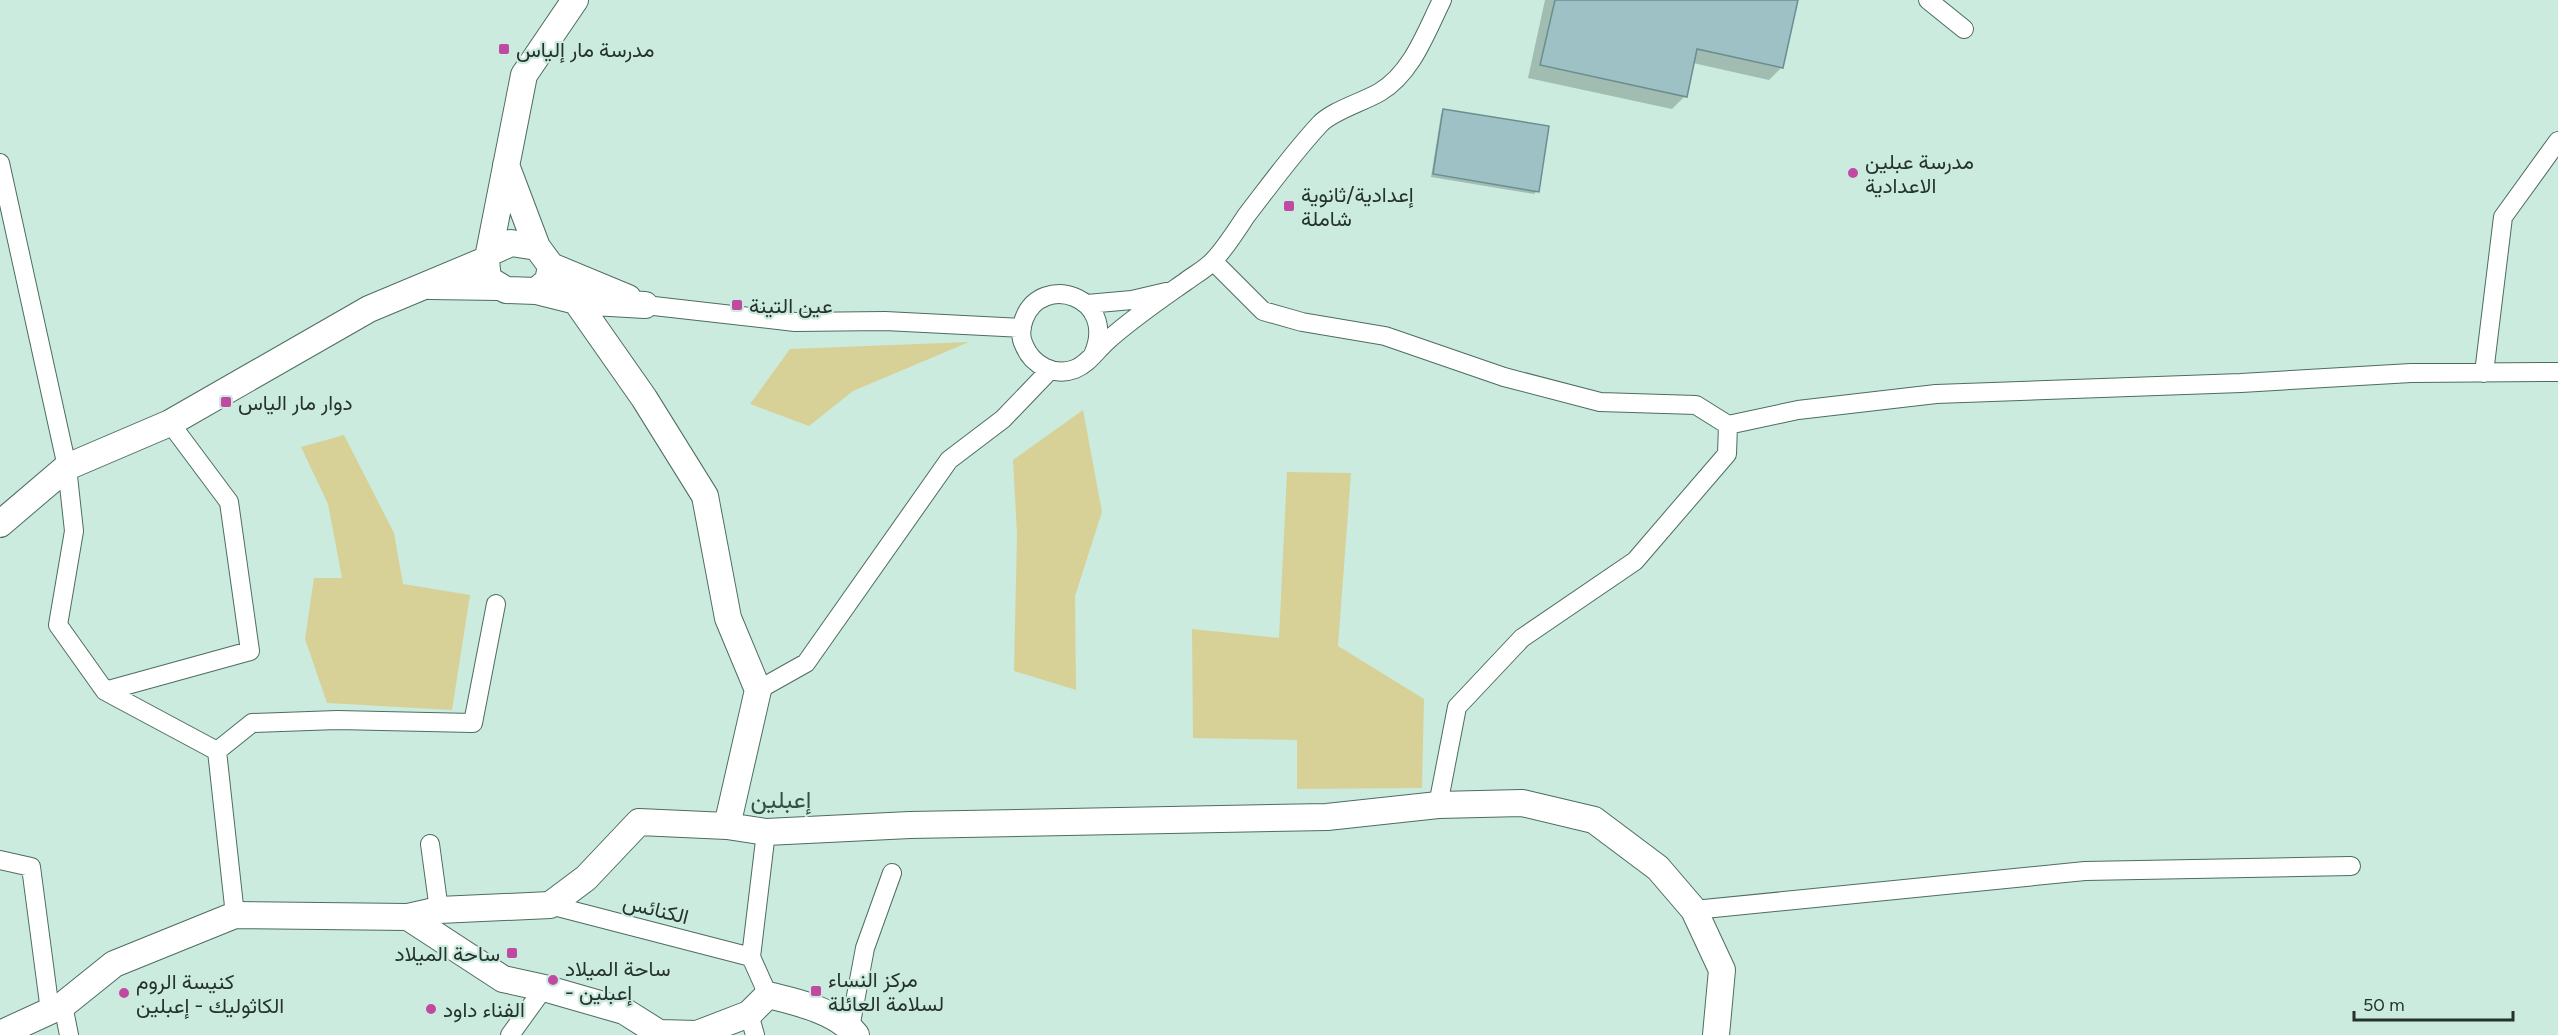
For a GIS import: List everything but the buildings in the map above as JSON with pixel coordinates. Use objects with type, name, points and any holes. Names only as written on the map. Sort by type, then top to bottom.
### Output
[{"type":"street","points":[[499,287],[488,279],[488,256],[524,75],[574,0]]},
{"type":"street","points":[[1093,355],[1099,342],[1100,331],[1095,314],[1087,304],[1069,294],[1055,294],[1033,304],[1026,313],[1022,328],[1022,341],[1027,354],[1033,361],[1050,370],[1064,372],[1076,369],[1093,355],[1118,331],[1213,261],[1279,172],[1322,122],[1382,91],[1407,69],[1442,0]]},
{"type":"street","points":[[1928,0],[1946,6],[1964,29]]},
{"type":"street","points":[[2484,373],[2503,217],[2558,141]]},
{"type":"street","points":[[0,163],[67,467],[74,531],[58,626],[105,691],[217,751]]},
{"type":"street","points":[[506,165],[544,256],[548,281],[536,291]]},
{"type":"street","points":[[0,525],[67,467],[170,423],[369,309],[488,256],[511,243],[544,256],[645,305]]},
{"type":"street","points":[[1213,261],[1263,311],[1302,322],[1385,336],[1504,377],[1600,402],[1696,405],[1728,425],[1798,410],[1936,394],[2241,383],[2411,373],[2558,372]]},
{"type":"street","points":[[421,286],[499,287],[536,291],[576,301],[645,305],[795,322],[885,321],[1022,328]]},
{"type":"street","points":[[1087,304],[1132,300],[1173,291]]},
{"type":"street","points":[[576,301],[644,398],[705,496],[728,618],[758,690],[727,826]]},
{"type":"street","points":[[758,690],[806,663],[949,460],[1003,419],[1050,370]]},
{"type":"street","points":[[105,691],[250,651],[229,502],[170,423]]},
{"type":"street","points":[[1438,805],[1457,708],[1522,638],[1635,561],[1727,454],[1728,425]]},
{"type":"street","points":[[217,751],[252,723],[337,720],[473,723],[496,604]]},
{"type":"street","points":[[217,751],[235,915]]},
{"type":"street","points":[[0,1034],[56,1008],[114,964],[235,915],[408,917],[439,910],[550,905],[586,878],[639,822],[727,826],[766,832],[910,825],[1327,817],[1438,805],[1522,803],[1594,819],[1658,868],[1694,910],[1722,970],[1716,1035]]},
{"type":"street","points":[[766,832],[751,957],[768,995]]},
{"type":"street","points":[[430,844],[439,910]]},
{"type":"street","points":[[0,860],[31,867],[56,1008],[69,1035]]},
{"type":"street","points":[[1694,910],[2085,871],[2351,866]]},
{"type":"street","points":[[768,995],[806,1004],[853,1032],[865,948],[892,873]]},
{"type":"street","name":"الكنائس","points":[[550,905],[751,957]]},
{"type":"street","points":[[408,917],[503,979],[624,1011],[659,1033],[697,1034],[752,1024],[768,995]]},
{"type":"street","points":[[510,1035],[544,988]]},
{"type":"shaded area","points":[[969,342],[853,391],[809,426],[750,404],[790,349]]},
{"type":"shaded area","points":[[1083,410],[1102,512],[1075,596],[1076,690],[1014,671],[1017,534],[1013,460]]},
{"type":"shaded area","points":[[344,435],[394,533],[403,584],[470,595],[452,710],[327,703],[305,639],[314,578],[342,578],[328,504],[301,447]]},
{"type":"shaded area","points":[[1287,472],[1351,473],[1338,646],[1424,699],[1422,788],[1297,789],[1297,740],[1193,738],[1192,629],[1279,638]]},
{"type":"place","name":"مدرسة مار إلياس","points":[[504,49]]},
{"type":"place","name":"مدرسة عبلين الاعدادية","points":[[1853,173]]},
{"type":"place","name":"إعدادية/ثانوية شاملة","points":[[1289,206]]},
{"type":"place","name":"عين التينة","points":[[737,305]]},
{"type":"place","name":"دوار مار الياس","points":[[226,402]]},
{"type":"place","name":"ساحة الميلاد","points":[[512,953]]},
{"type":"place","name":"ساحة الميلاد - إعبلين","points":[[553,980]]},
{"type":"place","name":"مركز النساء لسلامة العائلة","points":[[816,991]]},
{"type":"place","name":"كنيسة الروم الكاثوليك - إعبلين","points":[[124,993]]},
{"type":"place","name":"الفناء داود","points":[[431,1009]]},
{"type":"district","name":"إعبلين","points":[[781,799]]}]
